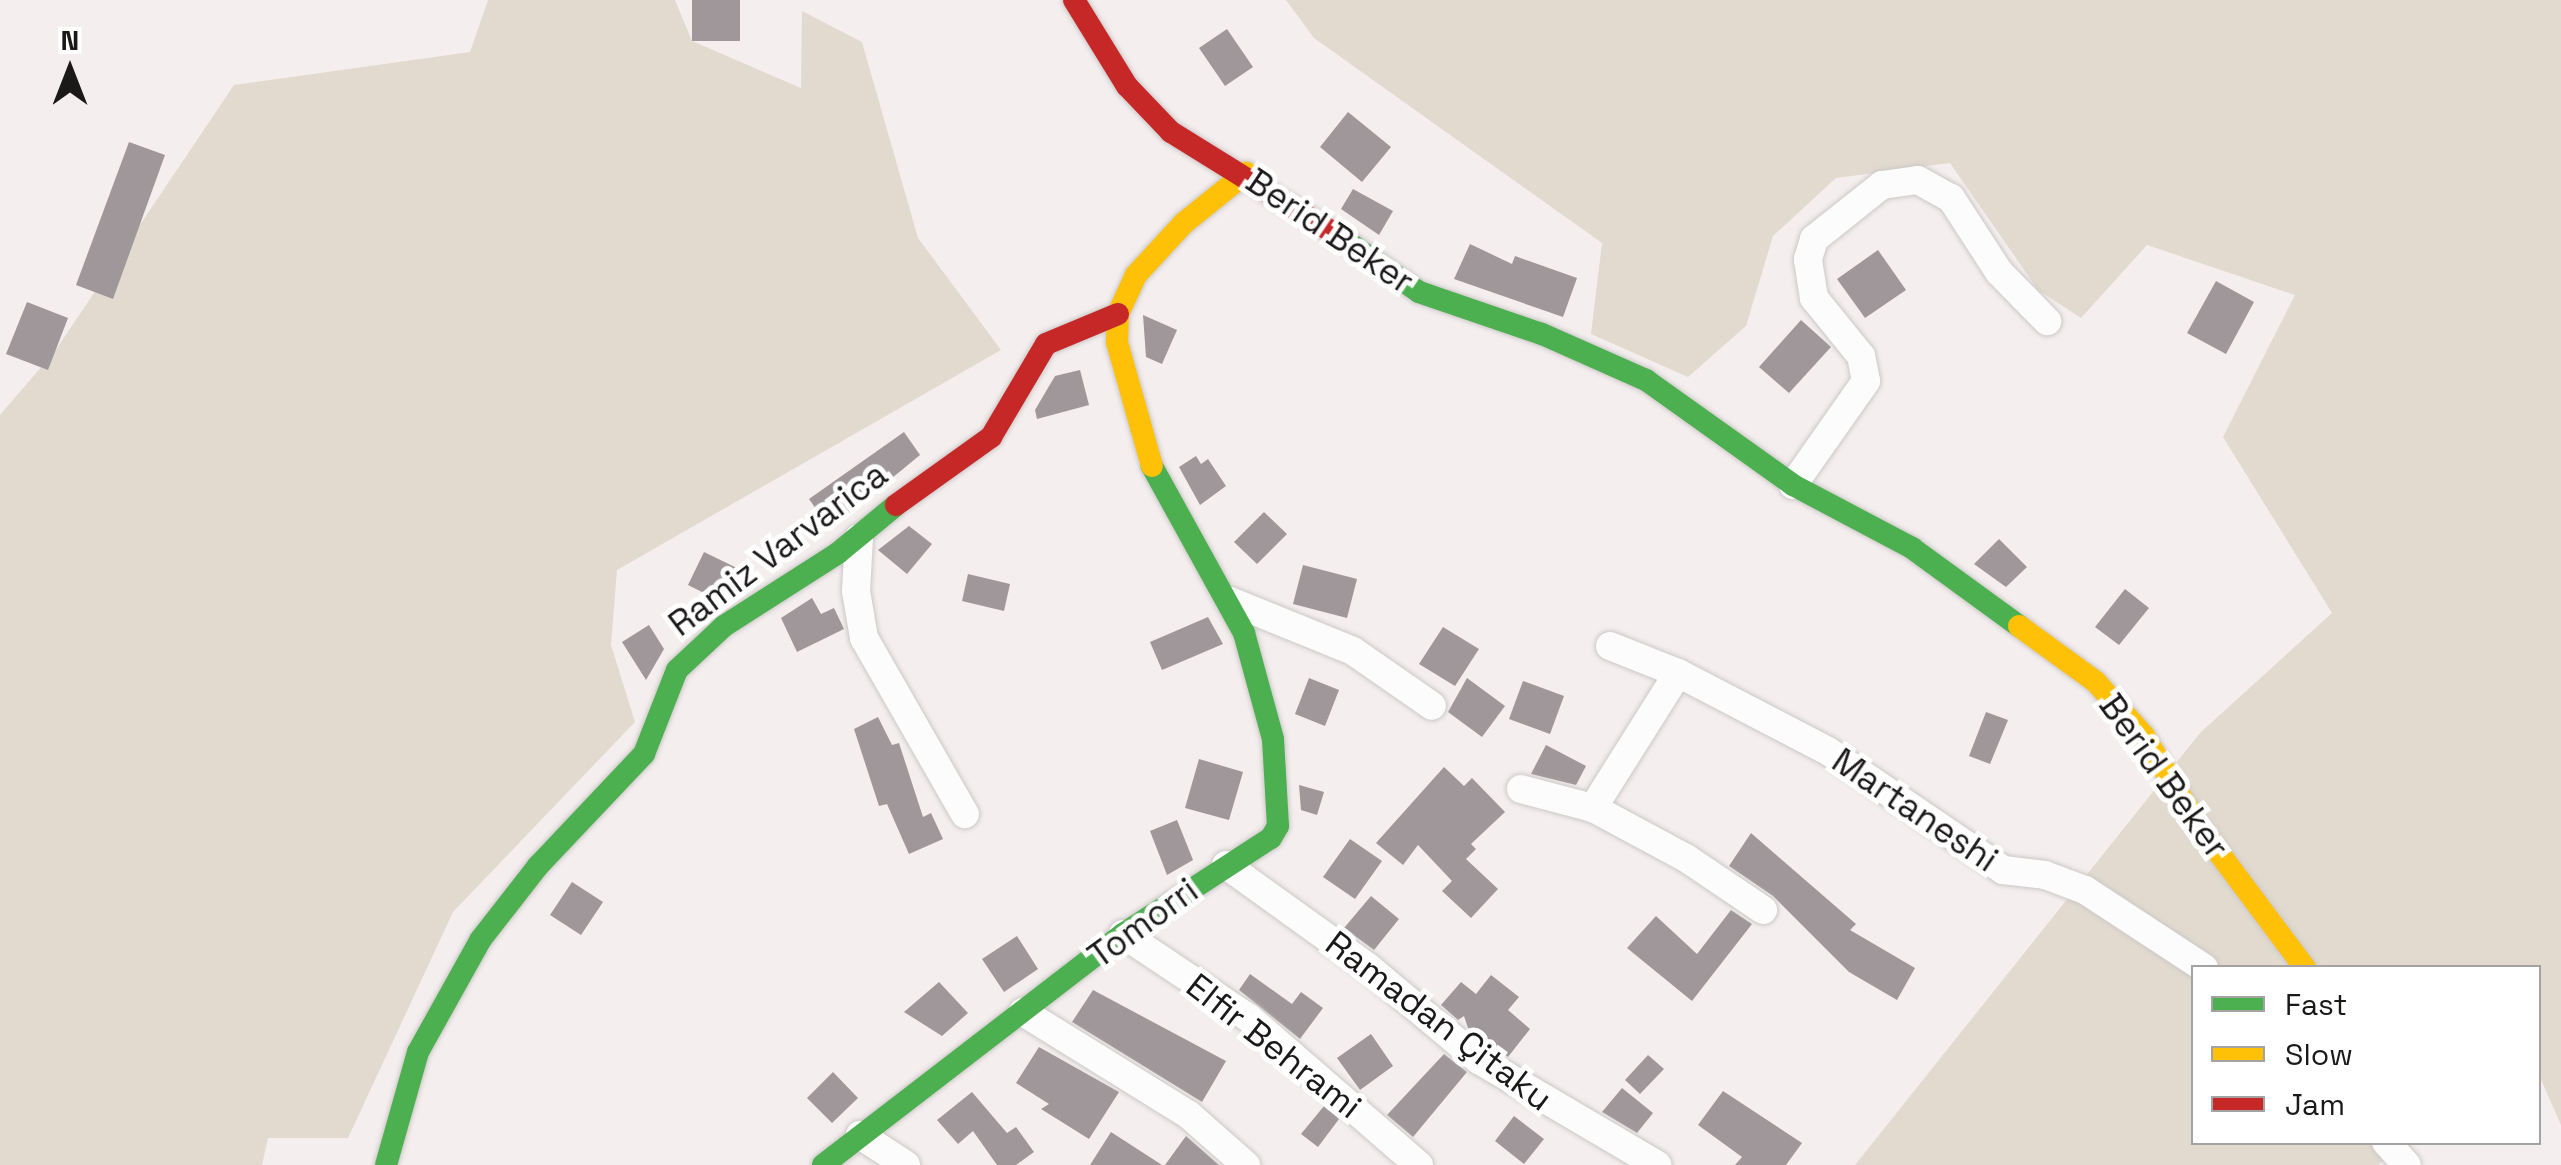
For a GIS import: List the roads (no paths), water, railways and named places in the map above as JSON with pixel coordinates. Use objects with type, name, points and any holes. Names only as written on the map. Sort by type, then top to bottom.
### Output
[{"type":"street","name":"Berid Beker","points":[[1074,0],[1147,112],[1246,173],[1420,292],[1542,334],[1646,380],[1793,485],[1912,548],[2096,682],[2144,736],[2198,825],[2302,965]]},
{"type":"street","points":[[1118,314],[1136,275],[1161,245],[1246,173]]},
{"type":"street","points":[[1793,485],[1866,381],[1861,356],[1814,298],[1808,259],[1814,239],[1882,185],[1918,180],[1951,198],[1999,272],[2047,322]]},
{"type":"street","name":"Ramiz Varvarica","points":[[386,1165],[418,1052],[481,940],[538,866],[622,784],[644,754],[677,670],[724,626],[859,538],[934,474],[991,438],[1046,344],[1118,314]]},
{"type":"street","name":"Tomorri","points":[[822,1165],[1123,934],[1271,838],[1279,809],[1273,739],[1230,601],[1174,511],[1136,426],[1122,374],[1118,314]]},
{"type":"street","points":[[859,538],[856,591],[864,638],[965,814]]},
{"type":"street","points":[[1230,601],[1352,652],[1432,706]]},
{"type":"street","name":"Martaneshi","points":[[1610,646],[1678,673],[1875,778],[2003,870],[2045,874],[2085,890],[2199,965]]},
{"type":"street","points":[[1592,808],[1678,673]]},
{"type":"street","points":[[1520,790],[1592,808],[1764,910]]},
{"type":"street","name":"Ramadan Çitaku","points":[[1226,865],[1368,967],[1479,1060],[1658,1165]]},
{"type":"street","name":"Elfir Behrami","points":[[1123,934],[1276,1040],[1419,1165]]},
{"type":"street","points":[[1023,1012],[1189,1115],[1246,1165]]},
{"type":"street","points":[[860,1134],[906,1165]]},
{"type":"street","points":[[2389,1145],[2407,1165]]}]
